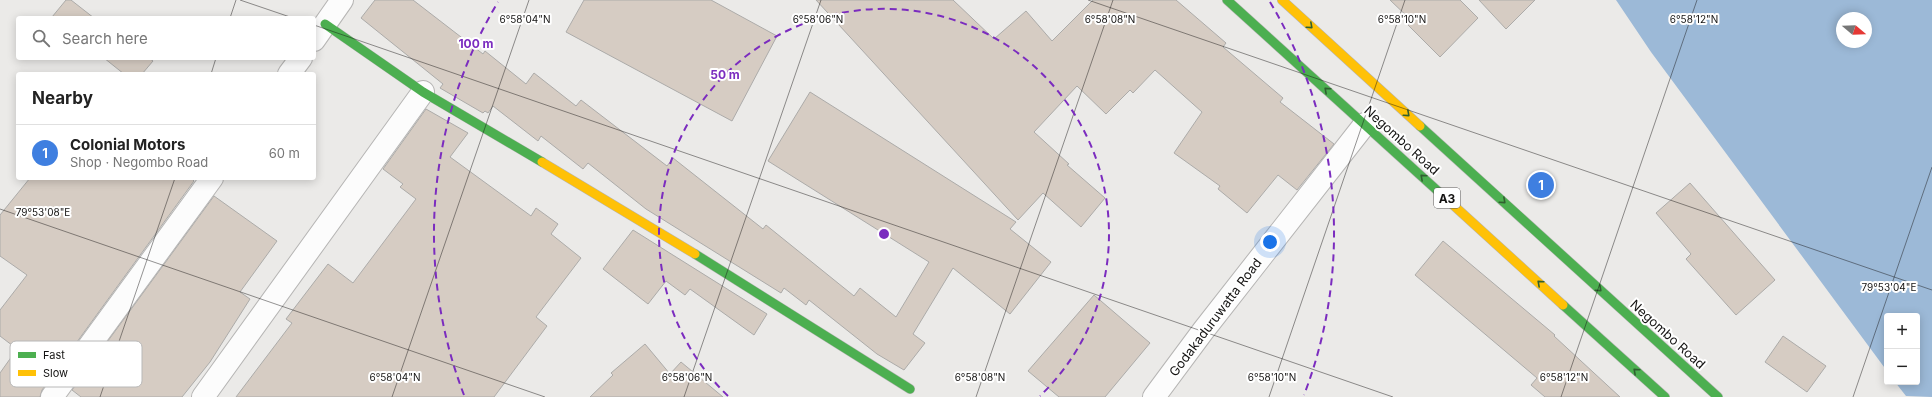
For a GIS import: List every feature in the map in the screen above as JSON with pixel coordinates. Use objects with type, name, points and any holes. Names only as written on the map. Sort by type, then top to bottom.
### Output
[{"type":"main road","name":"Negombo Road","points":[[1227,0],[1665,397]]},
{"type":"main road","name":"Negombo Road","points":[[1282,0],[1718,397]]},
{"type":"main road","points":[[320,32],[603,197],[910,389]]},
{"type":"street","points":[[320,32],[342,0]]},
{"type":"street","points":[[290,72],[299,60]]},
{"type":"street","points":[[203,397],[423,92]]},
{"type":"street","name":"Godakaduruwatta Road","points":[[1154,397],[1203,331],[1365,124]]},
{"type":"street","points":[[93,341],[211,180]]},
{"type":"street","points":[[52,397],[59,387]]},
{"type":"water","points":[[1616,0],[1932,0],[1932,397],[1906,396],[1897,385],[1920,385],[1920,313],[1884,313],[1884,367],[1651,52]]},
{"type":"building","points":[[66,0],[71,0],[91,16],[53,16]]},
{"type":"building","points":[[375,0],[413,0],[483,54],[485,51],[526,84],[534,73],[576,106],[581,100],[667,166],[673,158],[763,229],[766,225],[854,296],[860,288],[896,317],[929,262],[768,161],[810,92],[1016,222],[1010,229],[1051,262],[1010,314],[953,268],[913,334],[925,343],[904,370],[877,354],[809,300],[806,305],[784,288],[781,293],[646,209],[588,163],[583,169],[541,136],[538,141],[493,106],[488,113],[485,111],[483,113],[440,88],[443,84],[361,18]]},
{"type":"building","points":[[584,0],[711,0],[777,36],[732,121],[566,32]]},
{"type":"building","points":[[816,0],[953,0],[994,39],[1026,11],[1052,41],[1093,0],[1176,0],[1226,43],[1223,47],[1283,98],[1280,102],[1334,144],[1297,190],[1278,175],[1247,213],[1218,189],[1220,186],[1174,153],[1202,112],[1155,70],[1133,93],[1130,90],[1106,114],[1077,86],[1034,132],[1069,164],[1067,165],[1105,198],[1081,227],[1043,193],[1018,220]]},
{"type":"building","points":[[1390,0],[1460,0],[1478,18],[1440,57],[1408,25],[1412,21]]},
{"type":"building","points":[[1479,0],[1535,0],[1506,29]]},
{"type":"building","points":[[106,60],[153,61],[144,72],[122,72]]},
{"type":"building","points":[[426,109],[468,133],[450,157],[531,216],[536,208],[558,224],[551,234],[581,258],[536,317],[547,326],[494,397],[236,397],[292,323],[286,319],[328,264],[353,283],[416,199],[400,187],[403,184],[383,169]]},
{"type":"building","points":[[28,180],[194,181],[78,341],[10,341],[10,344],[0,336],[0,310],[27,275],[0,256],[0,215]]},
{"type":"building","points":[[1690,183],[1775,280],[1736,315],[1686,259],[1691,254],[1656,213]]},
{"type":"building","points":[[214,196],[277,241],[240,292],[250,299],[210,362],[182,397],[81,397],[72,390],[74,387],[142,387],[142,341],[108,341]]},
{"type":"building","points":[[633,230],[767,314],[754,335],[690,289],[685,295],[666,281],[648,304],[603,269]]},
{"type":"building","points":[[1443,241],[1555,335],[1554,336],[1620,397],[1545,397],[1531,385],[1537,378],[1415,275]]},
{"type":"building","points":[[1094,295],[1150,343],[1105,397],[1059,397],[1028,371]]},
{"type":"building","points":[[1783,336],[1826,366],[1807,392],[1765,362]]},
{"type":"building","points":[[645,344],[670,374],[681,362],[723,397],[590,397],[613,375],[611,373]]},
{"type":"building","points":[[10,359],[10,387],[44,387],[40,397],[0,397],[0,373]]},
{"type":"traffic: fast","points":[[1227,0],[1440,193]]},
{"type":"traffic: fast","points":[[325,24],[423,92],[542,162]]},
{"type":"traffic: fast","points":[[1420,126],[1718,397]]},
{"type":"traffic: fast","points":[[695,254],[910,389]]},
{"type":"traffic: fast","points":[[1563,305],[1665,397]]},
{"type":"traffic: slow","points":[[1282,0],[1420,126]]},
{"type":"traffic: slow","points":[[542,162],[695,254]]},
{"type":"traffic: slow","points":[[1440,193],[1563,305]]},
{"type":"place","name":"Colonial Motors","points":[[1541,185]]}]
